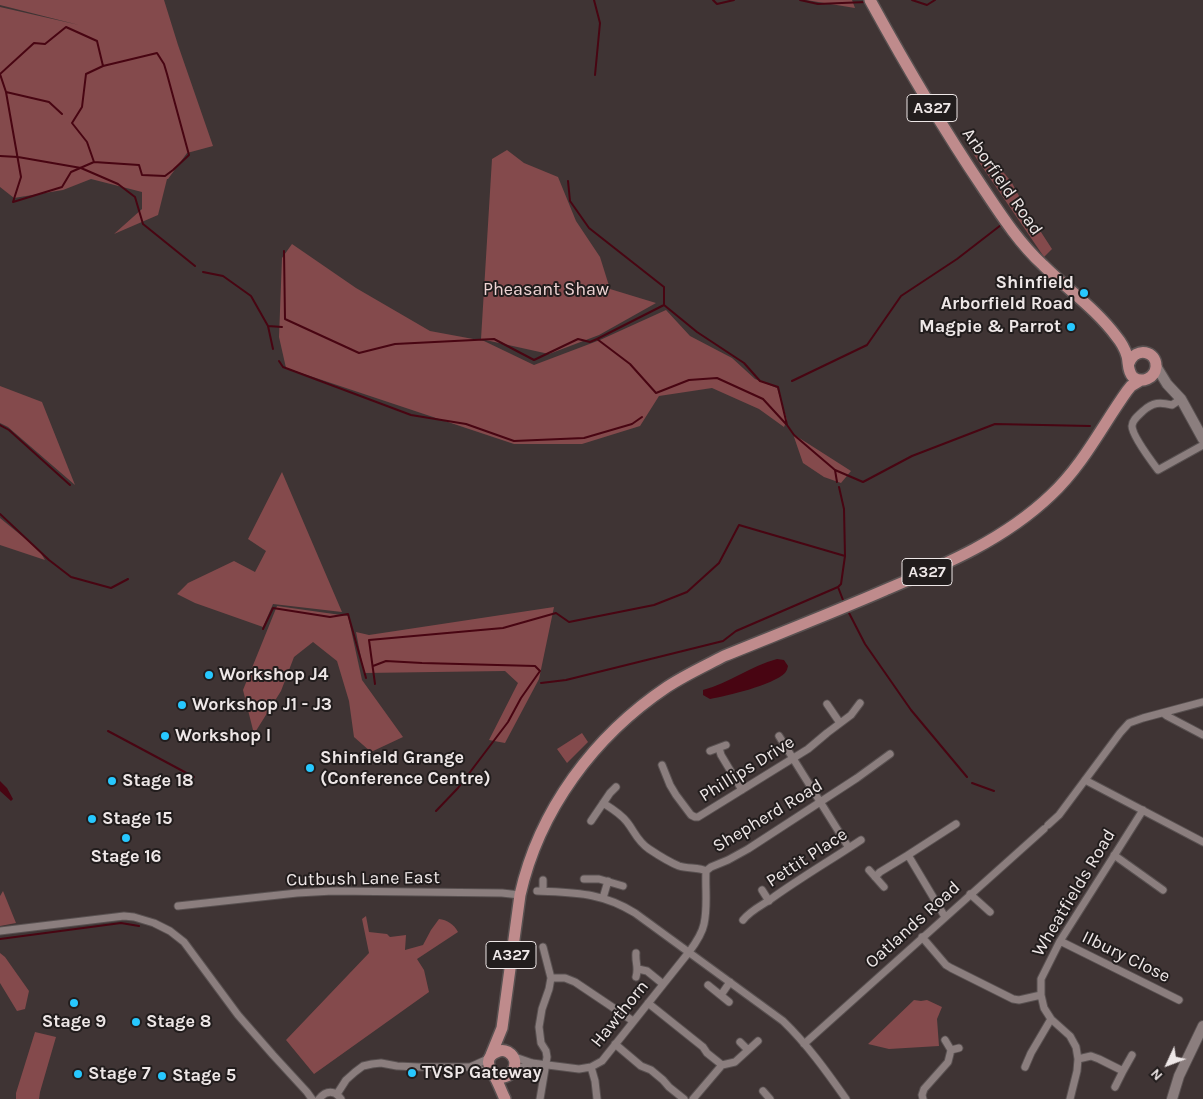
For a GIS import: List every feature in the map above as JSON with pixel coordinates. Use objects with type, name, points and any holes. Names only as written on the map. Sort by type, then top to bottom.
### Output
[{"type":"main road","name":"Arborfield Road","points":[[871,3],[943,127],[1021,242],[1042,265],[1094,311],[1128,348],[1139,352]]},
{"type":"main road","name":"Arborfield Road","points":[[1118,338],[1123,346],[1129,368]]},
{"type":"main road","name":"A327","points":[[491,1056],[502,1028],[520,895],[535,846],[546,821],[564,792],[596,748],[644,704],[675,682],[724,656],[941,566],[982,545],[1013,526],[1053,493],[1070,474],[1094,442],[1127,391],[1153,374],[1156,366],[1154,358],[1147,353],[1139,352]]},
{"type":"main road","points":[[1139,352],[1133,355],[1129,368],[1133,376],[1159,380],[1167,384]]},
{"type":"main road","points":[[1156,366],[1167,384],[1181,399],[1203,439]]},
{"type":"main road","name":"A327","points":[[1127,391],[1130,379],[1129,368]]},
{"type":"main road","points":[[1172,1099],[1179,1076],[1203,1026]]},
{"type":"main road","name":"A327","points":[[502,1028],[506,1046],[511,1054]]},
{"type":"main road","points":[[500,1050],[511,1054],[515,1063],[505,1099],[488,1066],[491,1056],[500,1050]]},
{"type":"main road","points":[[493,1074],[505,1077],[512,1072]]},
{"type":"street","points":[[1181,399],[1172,405],[1159,402],[1146,408],[1136,417],[1132,426],[1135,435],[1158,470],[1203,445]]},
{"type":"street","name":"Oatlands Road","points":[[804,1044],[1059,815],[1129,723],[1151,715],[1203,702]]},
{"type":"street","name":"Phillips Drive","points":[[662,765],[670,784],[691,815],[698,817],[808,749],[851,715],[860,703]]},
{"type":"street","points":[[827,704],[840,723]]},
{"type":"street","points":[[1164,713],[1203,735]]},
{"type":"street","points":[[778,736],[849,848]]},
{"type":"street","points":[[710,751],[726,745]]},
{"type":"street","points":[[719,748],[742,790]]},
{"type":"street","name":"Shepherd Road","points":[[689,952],[698,940],[704,925],[706,871],[735,856],[820,802],[890,754]]},
{"type":"street","points":[[1085,780],[1203,842]]},
{"type":"street","points":[[591,821],[616,787]]},
{"type":"street","points":[[603,803],[628,822],[638,840],[646,847],[678,866],[706,871]]},
{"type":"street","name":"Wheatfields Road","points":[[1041,995],[1041,979],[1060,941],[1143,810]]},
{"type":"street","points":[[875,877],[880,872],[949,832],[956,824]]},
{"type":"street","name":"Pettit Place","points":[[744,920],[747,914],[769,901],[788,886],[862,840]]},
{"type":"street","points":[[908,855],[945,917]]},
{"type":"street","points":[[1114,855],[1163,890]]},
{"type":"street","points":[[869,870],[884,887]]},
{"type":"street","points":[[584,879],[599,879],[623,886]]},
{"type":"street","points":[[543,880],[540,891],[577,893],[603,898],[623,906],[689,952],[783,1021],[804,1044],[846,1099]]},
{"type":"street","points":[[603,898],[608,881]]},
{"type":"street","name":"Pettit Place","points":[[762,890],[769,901]]},
{"type":"street","name":"Cutbush Lane East","points":[[178,906],[332,891],[502,893],[520,895]]},
{"type":"street","points":[[970,894],[990,912]]},
{"type":"street","points":[[0,932],[121,916],[134,917],[154,923],[170,931],[184,942],[238,1015],[312,1099]]},
{"type":"street","points":[[922,937],[951,968],[1013,999],[1020,1000],[1041,995],[1044,1008],[1051,1019],[1070,1036],[1076,1047],[1078,1059],[1070,1099]]},
{"type":"street","name":"Ilbury Close","points":[[1060,941],[1179,1000]]},
{"type":"street","points":[[540,1099],[547,1057],[541,1043],[539,1028],[542,1009],[551,978],[543,947]]},
{"type":"street","name":"Hawthorn","points":[[511,1054],[532,1063],[579,1069],[591,1067],[602,1061],[689,952]]},
{"type":"street","points":[[636,953],[638,969],[636,977]]},
{"type":"street","points":[[638,969],[647,971],[663,984]]},
{"type":"street","points":[[551,978],[565,978],[575,982],[633,1021]]},
{"type":"street","points":[[721,995],[730,982]]},
{"type":"street","points":[[708,985],[730,1002]]},
{"type":"street","points":[[648,1003],[703,1047],[722,1065]]},
{"type":"street","points":[[1025,1068],[1030,1053],[1051,1019]]},
{"type":"street","points":[[923,1099],[922,1094],[924,1090],[948,1062],[955,1049],[945,1040]]},
{"type":"street","points":[[693,1099],[722,1065],[735,1062],[758,1041]]},
{"type":"street","points":[[740,1042],[748,1050]]},
{"type":"street","points":[[615,1044],[641,1066],[651,1070],[664,1080],[668,1087],[684,1099]]},
{"type":"street","points":[[1115,1087],[1132,1055]]},
{"type":"street","points":[[470,1067],[491,1056]]},
{"type":"street","points":[[1078,1059],[1091,1056],[1099,1058],[1123,1071]]},
{"type":"street","points":[[307,1092],[321,1097],[330,1092],[339,1097],[346,1080],[354,1072],[363,1066],[382,1063],[397,1066],[470,1067],[493,1074]]},
{"type":"street","points":[[512,1072],[532,1063]]},
{"type":"street","points":[[591,1067],[596,1081],[597,1099]]},
{"type":"street","points":[[763,1091],[770,1099]]},
{"type":"green space","points":[[0,0],[164,0],[213,146],[187,153],[167,179],[158,215],[114,234],[142,209],[142,192],[91,179],[63,190],[14,198],[0,187],[0,7],[79,25],[0,5]]},
{"type":"green space","points":[[806,0],[852,0],[855,8]]},
{"type":"green space","points":[[970,149],[990,160],[1012,183],[1026,209],[1052,249],[1044,257]]},
{"type":"green space","name":"Pheasant Shaw","points":[[507,150],[524,163],[558,177],[576,221],[600,257],[610,289],[656,303],[599,335],[549,354],[481,339],[492,159]]},
{"type":"green space","points":[[292,244],[356,288],[430,331],[484,341],[534,365],[600,340],[666,310],[690,336],[732,358],[755,379],[777,388],[787,420],[784,427],[759,409],[712,388],[659,396],[640,426],[582,444],[514,444],[286,368],[279,337],[282,258]]},
{"type":"green space","points":[[0,386],[42,402],[75,485],[8,427],[0,423]]},
{"type":"green space","points":[[793,434],[851,471],[841,483],[824,477],[803,463]]},
{"type":"green space","points":[[282,472],[342,612],[273,604],[263,627],[195,603],[177,594],[188,583],[234,561],[255,572],[266,551],[248,539]]},
{"type":"green space","points":[[0,518],[39,550],[45,560],[0,545]]},
{"type":"green space","points":[[277,606],[348,616],[362,680],[403,737],[371,752],[354,737],[349,701],[337,661],[313,642],[294,657],[281,691],[254,734],[243,690]]},
{"type":"green space","points":[[554,607],[539,679],[505,743],[489,740],[518,683],[505,671],[364,673],[356,632],[369,635]]},
{"type":"green space","points":[[582,733],[588,742],[567,763],[557,749]]},
{"type":"green space","points":[[3,891],[16,923],[0,926],[0,896]]},
{"type":"green space","points":[[366,916],[369,932],[387,934],[390,937],[406,935],[405,950],[423,945],[439,919],[450,923],[458,932],[417,959],[424,970],[429,992],[314,1074],[286,1040],[369,953],[362,919]]},
{"type":"green space","points":[[0,953],[5,957],[29,991],[25,1009],[17,1011],[0,983]]},
{"type":"green space","points":[[914,1000],[927,1000],[942,1007],[937,1019],[939,1046],[889,1049],[868,1044]]},
{"type":"green space","points":[[35,1032],[56,1037],[39,1099],[16,1099],[16,1093]]},
{"type":"shaded area","points":[[777,659],[784,660],[788,666],[785,673],[771,682],[718,698],[710,699],[703,695],[703,690]]},
{"type":"shaded area","points":[[0,781],[7,788],[13,799],[11,801],[0,791]]},
{"type":"waterway","points":[[594,0],[600,23],[595,75]]},
{"type":"waterway","points":[[713,0],[717,4],[734,0]]},
{"type":"waterway","points":[[800,0],[818,4],[866,2]]},
{"type":"waterway","points":[[912,0],[927,5],[935,0]]},
{"type":"waterway","points":[[13,202],[21,177],[6,92],[0,74],[34,43],[45,44],[66,27],[97,41],[103,66]]},
{"type":"waterway","points":[[13,202],[62,187],[71,172],[94,162],[139,165],[142,175],[165,176],[189,155],[164,64],[157,53],[103,66],[86,74],[82,107],[72,123],[87,142],[94,162]]},
{"type":"waterway","points":[[6,92],[49,102],[62,114]]},
{"type":"waterway","points":[[0,156],[18,157],[81,168],[118,184],[135,197],[143,224],[195,266]]},
{"type":"waterway","points":[[568,181],[570,201],[589,228],[664,287],[664,305],[697,332],[744,363],[760,381],[778,387],[787,425],[794,435],[835,470],[863,482],[912,456],[995,424],[1090,426]]},
{"type":"waterway","points":[[792,381],[867,345],[901,296],[957,259],[1001,225]]},
{"type":"waterway","points":[[284,251],[285,319],[359,353],[395,344],[494,339],[534,360],[578,339],[590,342],[664,305]]},
{"type":"waterway","points":[[203,272],[223,276],[251,296],[268,326],[273,349]]},
{"type":"waterway","points":[[268,326],[282,327]]},
{"type":"waterway","points":[[597,339],[630,364],[656,393],[689,380],[717,378],[763,399],[786,424]]},
{"type":"waterway","points":[[279,361],[283,367],[411,415],[466,424],[514,441],[584,438],[632,424],[642,417]]},
{"type":"waterway","points":[[0,425],[9,430],[70,485]]},
{"type":"waterway","points":[[835,470],[837,482]]},
{"type":"waterway","points":[[375,684],[369,640],[503,628],[556,613],[569,622],[654,605],[687,592],[719,563],[739,525],[845,556],[844,509],[839,487]]},
{"type":"waterway","points":[[0,514],[49,560],[71,577],[111,588],[128,579]]},
{"type":"waterway","points":[[843,600],[838,587],[841,584],[845,556]]},
{"type":"waterway","points":[[541,683],[566,680],[723,641],[736,631],[838,587]]},
{"type":"waterway","points":[[263,629],[273,608],[330,617],[348,614],[366,678]]},
{"type":"waterway","points":[[848,611],[865,644],[911,710],[967,777]]},
{"type":"waterway","points":[[373,666],[386,661],[535,666],[540,671],[521,698],[508,722],[458,788],[436,811]]},
{"type":"waterway","points":[[108,731],[194,777]]},
{"type":"waterway","points":[[972,783],[994,791]]},
{"type":"waterway","points":[[0,939],[121,923],[139,926]]},
{"type":"place","name":"Shinfield Arborfield Road","points":[[1084,293]]},
{"type":"place","name":"Magpie & Parrot","points":[[1071,327]]},
{"type":"place","name":"Workshop J4","points":[[209,675]]},
{"type":"place","name":"Workshop J1 - J3","points":[[182,705]]},
{"type":"place","name":"Workshop I","points":[[165,736]]},
{"type":"place","name":"Shinfield Grange (Conference Centre)","points":[[310,768]]},
{"type":"place","name":"Stage 18","points":[[112,781]]},
{"type":"place","name":"Stage 15","points":[[92,819]]},
{"type":"place","name":"Stage 16","points":[[126,838]]},
{"type":"place","name":"Stage 9","points":[[74,1003]]},
{"type":"place","name":"Stage 8","points":[[136,1022]]},
{"type":"place","name":"TVSP Gateway","points":[[412,1073]]},
{"type":"place","name":"Stage 7","points":[[78,1074]]},
{"type":"place","name":"Stage 5","points":[[162,1076]]}]
